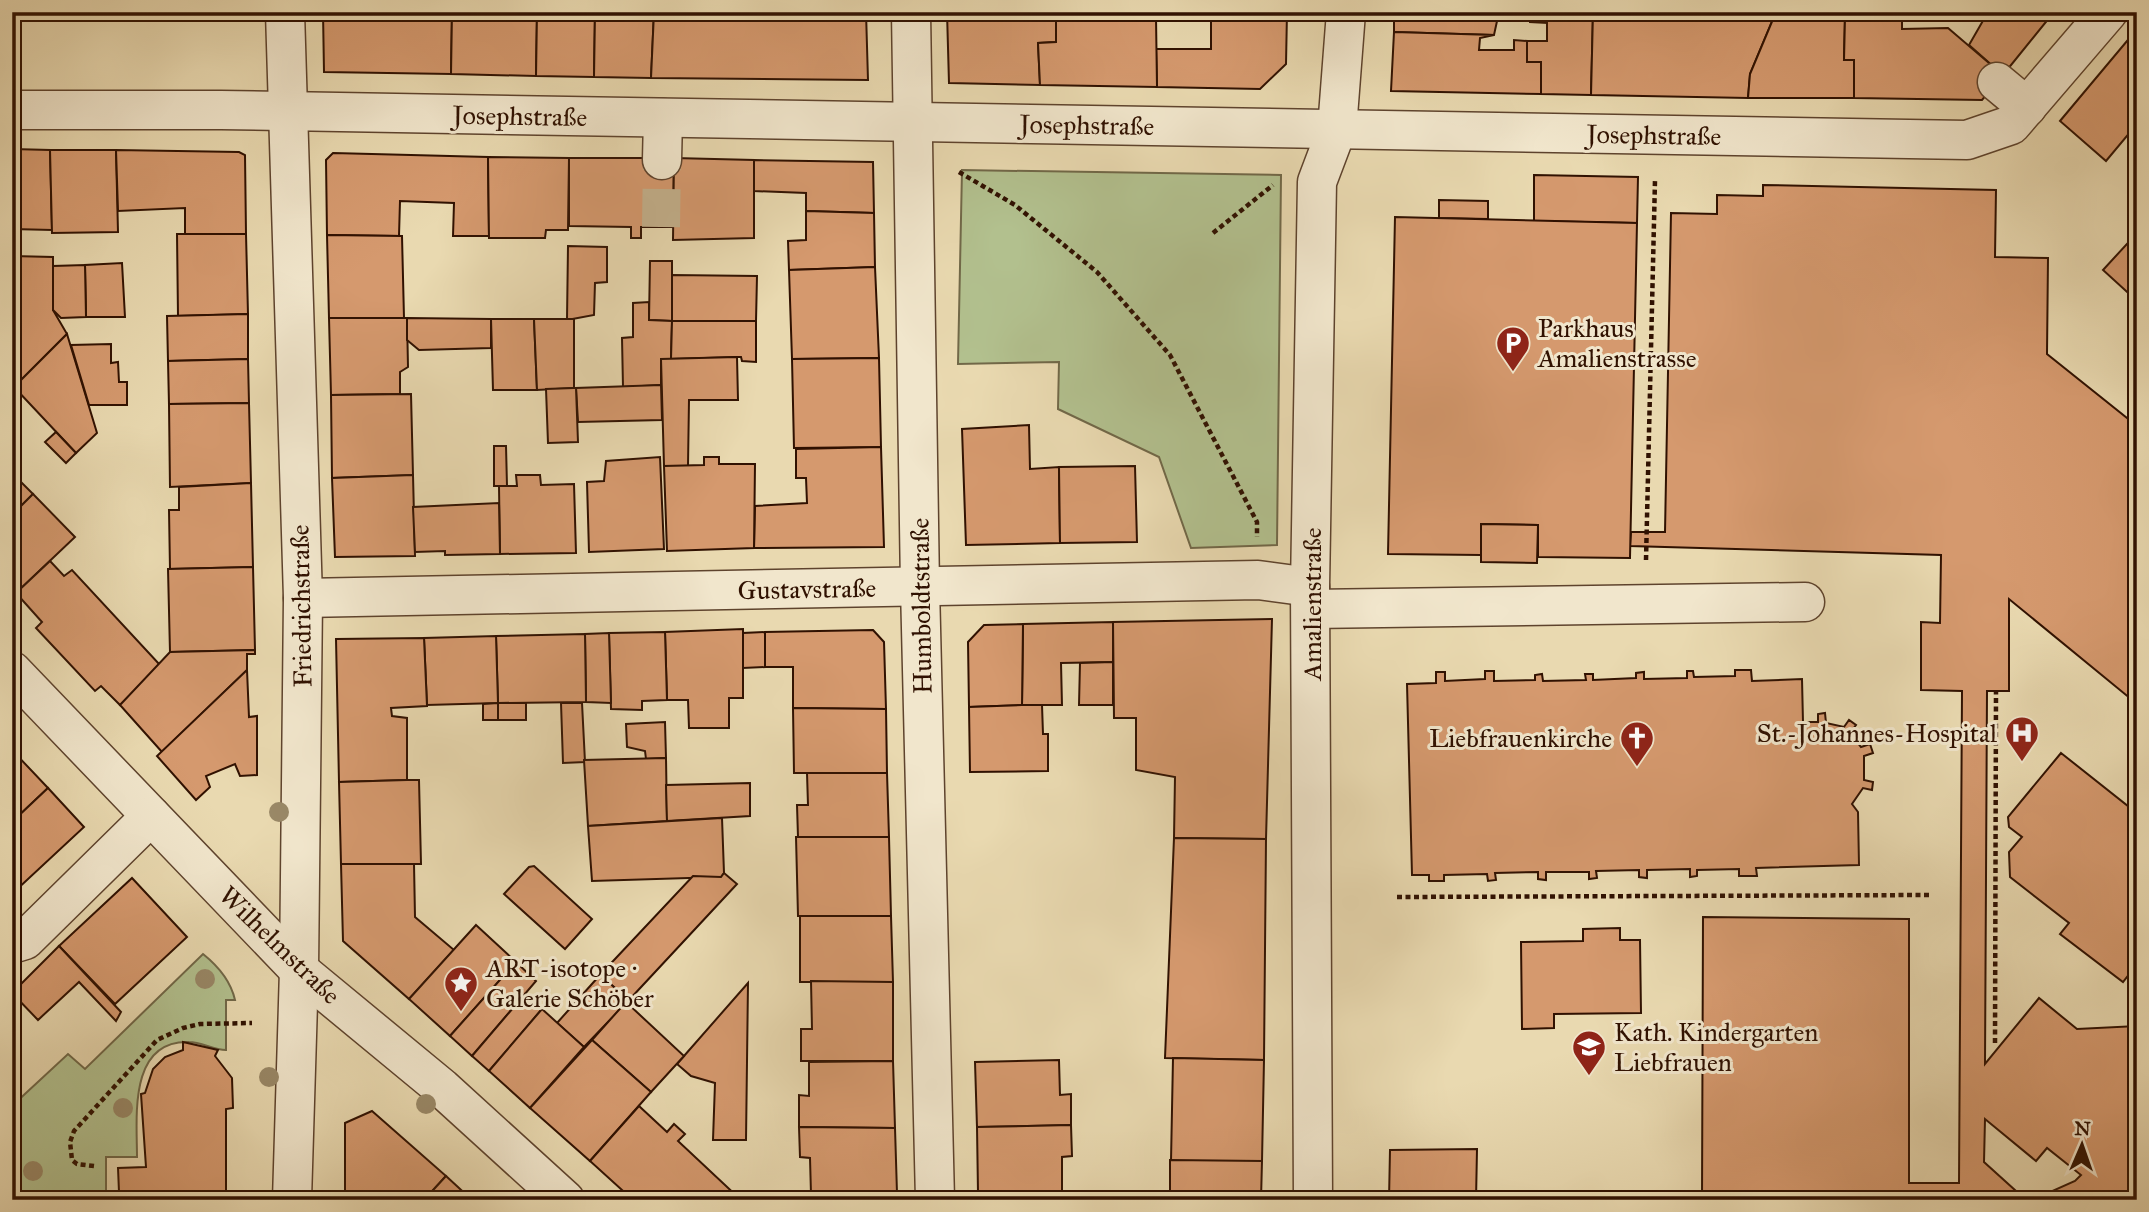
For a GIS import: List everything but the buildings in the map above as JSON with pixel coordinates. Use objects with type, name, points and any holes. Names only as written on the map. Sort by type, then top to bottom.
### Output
[{"type":"street","name":"Friedrichstraße","points":[[285,12],[303,598],[299,970],[292,1200]]},
{"type":"street","name":"Humboldtstraße","points":[[911,12],[920,587],[935,1200]]},
{"type":"street","name":"Amalienstraße","points":[[1313,1200],[1311,598],[1317,182],[1337,129],[1346,12]]},
{"type":"street","name":"Josephstraße","points":[[12,110],[221,110],[663,118],[914,137],[1337,129],[1967,140],[2011,125],[2108,12]]},
{"type":"street","points":[[1997,82],[2026,107]]},
{"type":"street","points":[[662,160],[663,118]]},
{"type":"street","name":"Gustavstraße","points":[[303,598],[1258,580],[1311,598],[1645,606],[1805,602]]},
{"type":"street","name":"Wilhelmstraße","points":[[12,671],[299,970],[442,1088],[565,1200]]},
{"type":"street","points":[[12,944],[25,940],[151,816]]},
{"type":"path","points":[[1645,606],[1656,135]]},
{"type":"path","points":[[914,137],[931,155],[1015,205],[1097,272],[1170,355],[1257,522],[1258,580]]},
{"type":"path","points":[[1213,233],[1276,183],[1317,182]]},
{"type":"path","points":[[1995,1043],[1996,690]]},
{"type":"path","points":[[1396,897],[1931,895]]},
{"type":"path","points":[[94,1166],[77,1164],[72,1160],[70,1142],[74,1131],[157,1040],[200,1024],[297,1024]]},
{"type":"green space","points":[[962,170],[1281,175],[1277,545],[1191,548],[1159,457],[1058,409],[1059,362],[958,364]]},
{"type":"green space","points":[[203,954],[223,975],[235,1000],[226,1000],[226,1050],[189,1042],[169,1045],[155,1054],[146,1067],[140,1084],[137,1103],[137,1157],[106,1157],[106,1200],[12,1200],[12,1106],[68,1054],[85,1069]]},
{"type":"tunnel","points":[[661,227],[662,160]]},
{"type":"place","name":"Parkhaus Amalienstrasse","points":[[1513,373]]},
{"type":"place","name":"St.-Johannes-Hospital","points":[[2022,763]]},
{"type":"place","name":"Liebfrauenkirche","points":[[1637,768]]},
{"type":"place","name":"ART-isotope · Galerie Schöber","points":[[461,1013]]},
{"type":"place","name":"Kath. Kindergarten Liebfrauen","points":[[1589,1077]]}]
